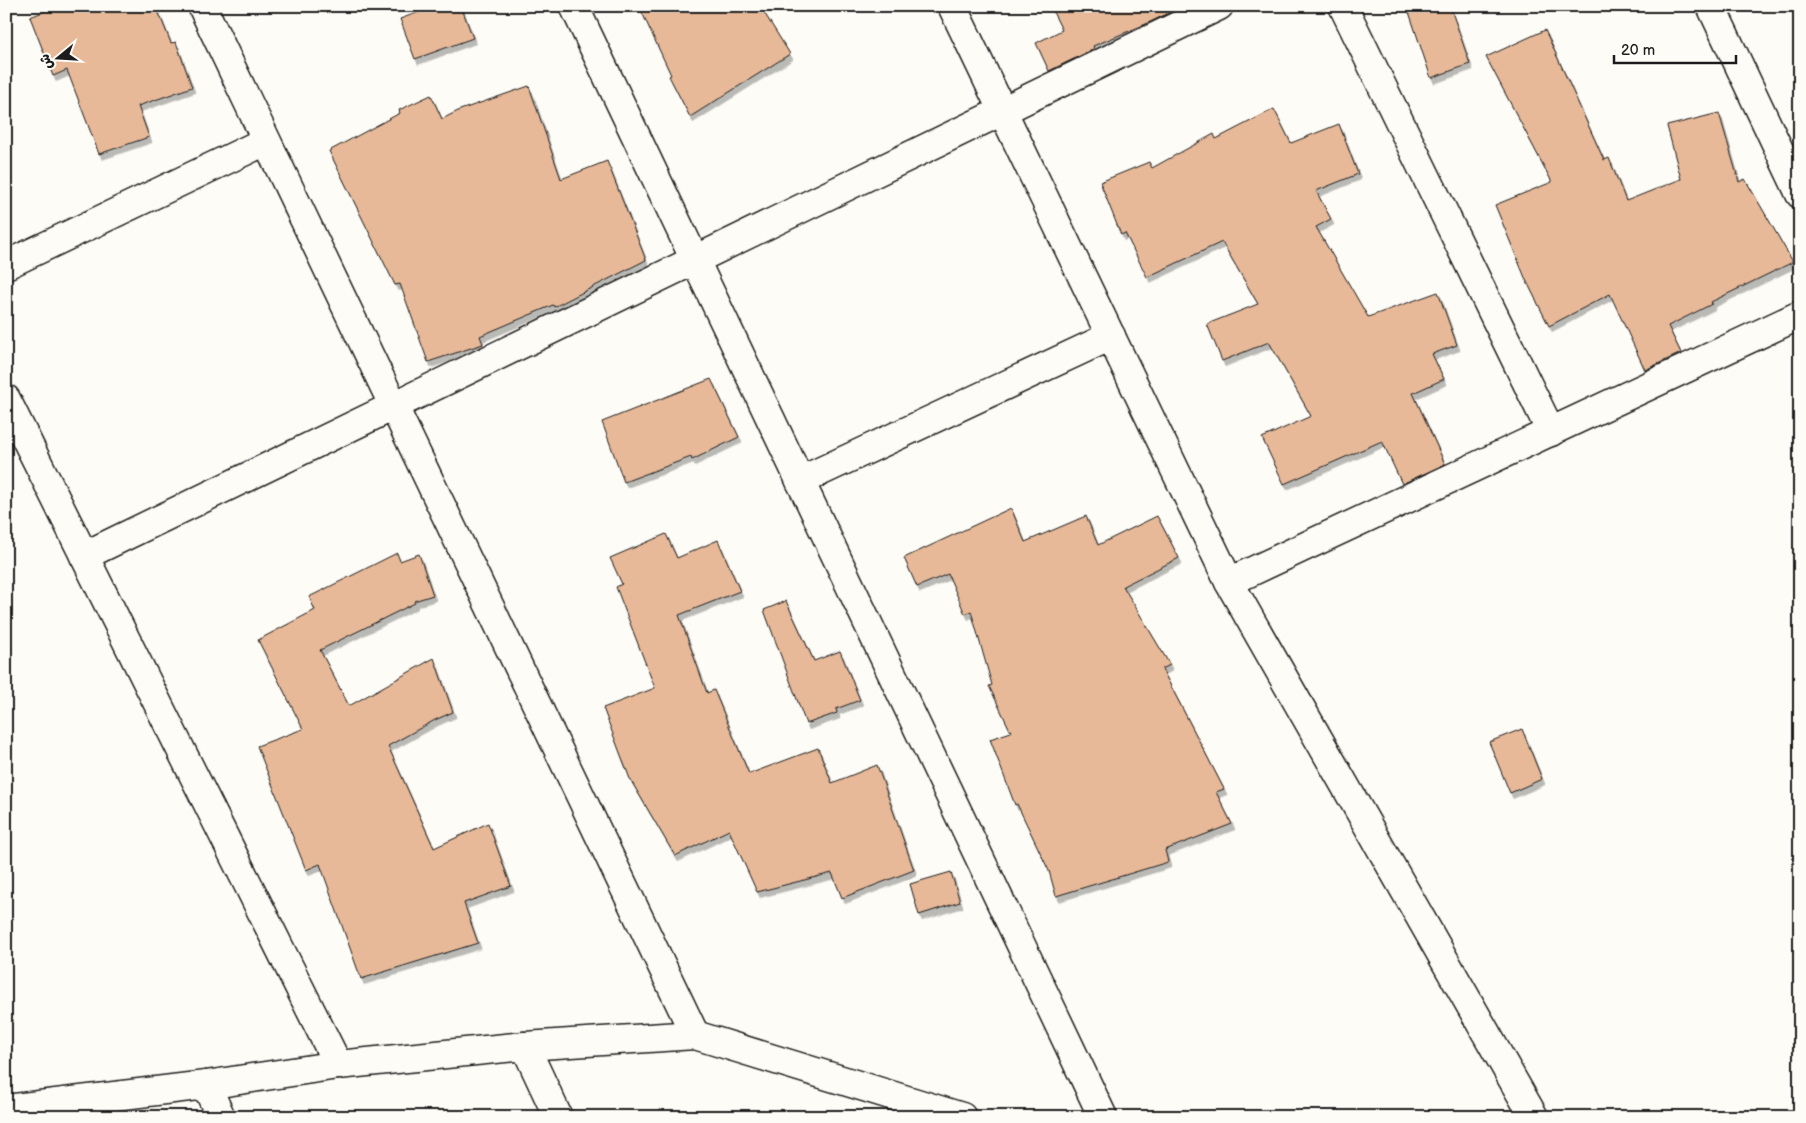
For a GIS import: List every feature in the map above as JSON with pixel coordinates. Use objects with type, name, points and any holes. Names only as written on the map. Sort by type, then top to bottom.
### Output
[{"type":"street","points":[[202,6],[695,1035]]},
{"type":"street","points":[[574,6],[1103,1117]]},
{"type":"street","points":[[952,6],[1229,582],[1534,1117]]},
{"type":"street","points":[[84,556],[1220,6]]},
{"type":"street","points":[[1343,6],[1551,432]]},
{"type":"street","points":[[1711,6],[1800,194]]},
{"type":"street","points":[[6,264],[266,141]]},
{"type":"street","points":[[1229,582],[1800,315]]},
{"type":"street","points":[[800,482],[1111,336]]},
{"type":"street","points":[[6,399],[338,1065]]},
{"type":"street","points":[[6,1108],[206,1085],[338,1065],[525,1046],[695,1035],[962,1117]]},
{"type":"street","points":[[525,1046],[558,1117]]},
{"type":"street","points":[[206,1085],[221,1117]]},
{"type":"street","points":[[878,1090],[890,1117]]},
{"type":"building","points":[[58,6],[156,6],[171,43],[176,42],[192,87],[138,106],[149,137],[99,154],[67,70],[53,76],[30,17]]},
{"type":"building","points":[[436,6],[461,6],[473,38],[415,59],[400,19]]},
{"type":"building","points":[[639,6],[760,6],[790,54],[690,117],[669,76],[671,75]]},
{"type":"building","points":[[1050,6],[1183,6],[1093,46],[1094,49],[1049,71],[1036,43],[1062,30]]},
{"type":"building","points":[[1407,6],[1450,6],[1470,64],[1431,78]]},
{"type":"building","points":[[1545,30],[1604,160],[1609,158],[1626,201],[1681,179],[1667,126],[1719,113],[1739,182],[1745,179],[1793,262],[1711,302],[1712,304],[1668,326],[1681,353],[1645,370],[1610,294],[1549,326],[1526,280],[1495,205],[1552,182],[1486,57]]},
{"type":"building","points":[[529,86],[561,179],[607,161],[646,260],[554,307],[553,305],[480,336],[483,344],[428,362],[400,284],[395,285],[329,151],[400,113],[399,110],[431,95],[442,119],[460,110]]},
{"type":"building","points":[[1274,109],[1291,143],[1339,124],[1358,174],[1316,191],[1331,219],[1316,227],[1368,317],[1438,292],[1457,345],[1432,354],[1444,379],[1413,393],[1445,464],[1402,484],[1382,441],[1284,484],[1262,438],[1311,416],[1269,342],[1222,361],[1207,324],[1258,304],[1222,242],[1147,277],[1125,233],[1121,235],[1100,182],[1149,162],[1152,168],[1214,134],[1216,139]]},
{"type":"building","points":[[711,379],[739,437],[692,460],[691,457],[624,482],[602,422]]},
{"type":"building","points":[[1011,508],[1025,542],[1086,516],[1098,545],[1157,516],[1179,558],[1123,586],[1170,665],[1162,669],[1224,789],[1216,792],[1232,824],[1165,850],[1168,862],[1056,896],[1049,871],[1017,804],[1015,805],[990,739],[1011,732],[989,686],[992,685],[971,611],[965,614],[948,574],[917,587],[904,558]]},
{"type":"building","points":[[666,534],[677,558],[718,540],[740,591],[679,615],[707,693],[714,690],[749,774],[818,748],[832,783],[877,765],[914,870],[842,898],[832,873],[757,892],[729,830],[675,856],[630,779],[603,708],[655,688],[616,587],[622,584],[610,558]]},
{"type":"building","points":[[397,553],[400,561],[419,554],[433,595],[414,601],[415,603],[320,650],[349,706],[434,658],[453,712],[388,746],[434,848],[488,823],[511,886],[464,903],[478,943],[361,979],[320,864],[306,870],[257,746],[303,729],[258,640],[315,610],[309,597]]},
{"type":"building","points":[[786,601],[814,661],[840,651],[860,700],[836,709],[837,713],[806,724],[764,610]]},
{"type":"building","points":[[1522,729],[1542,779],[1510,793],[1489,742]]},
{"type":"building","points":[[951,872],[960,902],[919,915],[910,884]]}]
